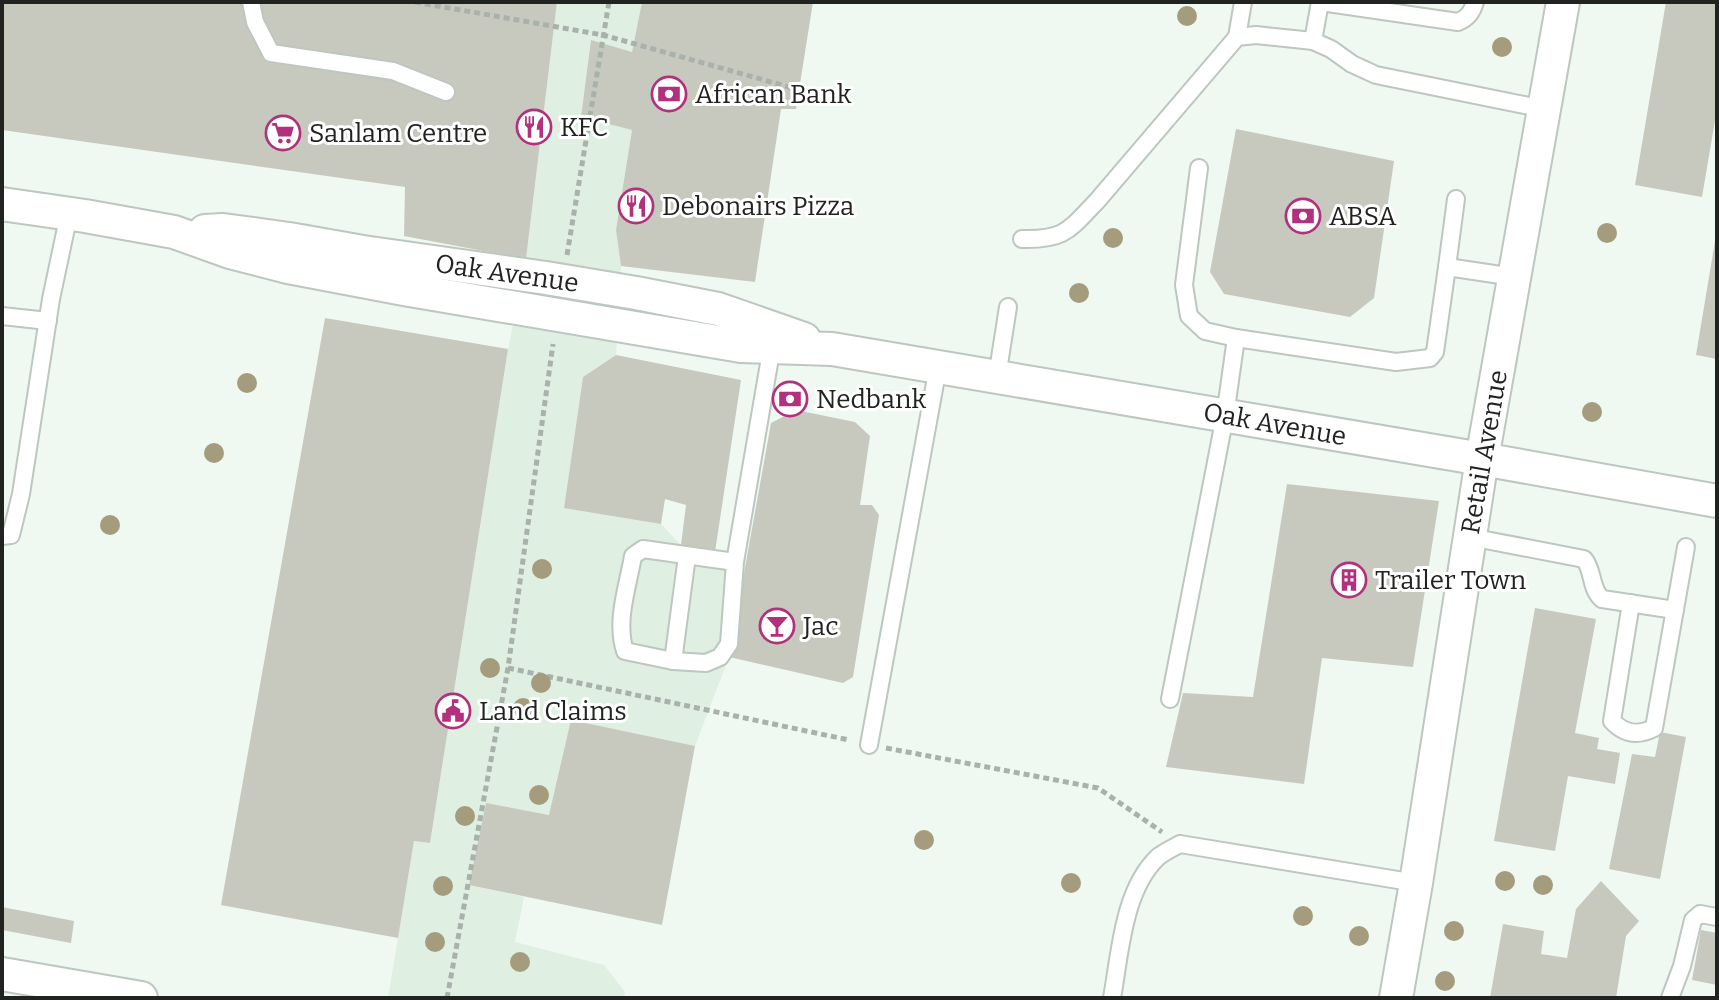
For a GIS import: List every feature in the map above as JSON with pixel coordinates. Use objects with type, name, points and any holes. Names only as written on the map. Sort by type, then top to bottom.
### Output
[{"type":"street","name":"Retail Avenue","points":[[1396,998],[1482,459],[1563,2]]},
{"type":"street","name":"Oak Avenue","points":[[2,204],[174,232],[230,252],[288,267],[404,289],[741,346],[832,349],[1717,501]]},
{"type":"street","name":"Oak Avenue","points":[[174,232],[223,230],[563,281],[718,309],[832,349]]},
{"type":"street","points":[[2,974],[56,991],[141,998]]},
{"type":"lane","points":[[251,2],[255,22],[271,53],[393,71],[446,92]]},
{"type":"lane","points":[[1022,239],[1042,240],[1062,235],[1077,223],[1237,37],[1243,2]]},
{"type":"lane","points":[[1313,41],[1320,2],[1399,8],[1458,22],[1466,19],[1475,2]]},
{"type":"lane","points":[[1237,37],[1256,35],[1313,41],[1376,75],[1544,109]]},
{"type":"lane","points":[[1199,168],[1184,285],[1189,316],[1205,331],[1236,338],[1396,362],[1430,358],[1435,352],[1456,199]]},
{"type":"lane","points":[[2,536],[11,535],[21,494],[51,299],[69,214]]},
{"type":"lane","points":[[1447,267],[1514,277]]},
{"type":"lane","points":[[997,377],[1008,307]]},
{"type":"lane","points":[[2,316],[48,321]]},
{"type":"lane","points":[[1170,699],[1225,416],[1236,338]]},
{"type":"lane","points":[[735,562],[643,549],[633,556],[621,621],[620,638],[625,651],[673,661],[706,663],[720,657],[729,644],[735,562],[772,346]]},
{"type":"lane","points":[[869,745],[938,367]]},
{"type":"lane","points":[[1470,537],[1584,559],[1591,567],[1597,595],[1602,599],[1675,610]]},
{"type":"lane","points":[[1631,603],[1612,721],[1620,730],[1629,733],[1654,728],[1686,547]]},
{"type":"lane","points":[[673,661],[687,556]]},
{"type":"lane","points":[[1112,998],[1128,912],[1140,881],[1159,857],[1180,844],[1416,883]]},
{"type":"lane","points":[[1670,998],[1682,966],[1693,920],[1700,914],[1717,917]]},
{"type":"path","points":[[415,2],[603,35],[814,94]]},
{"type":"path","points":[[563,281],[609,2]]},
{"type":"path","points":[[447,998],[508,668],[557,314]]},
{"type":"shaded area","points":[[557,2],[642,2],[632,52],[591,41],[581,117],[632,130],[616,230],[621,266],[616,355],[583,377],[564,507],[661,524],[681,545],[746,560],[729,657],[695,746],[549,815],[486,804],[469,885],[524,897],[515,942],[604,965],[625,992],[624,998],[388,998],[414,841],[430,843],[508,349],[526,259]]},
{"type":"building","name":"Sanlam Centre","points":[[2,2],[557,2],[526,259],[404,236],[405,187],[2,130]]},
{"type":"building","points":[[642,2],[813,2],[796,109],[781,109],[755,282],[621,266],[616,230],[632,130],[581,117],[591,40],[632,52]]},
{"type":"building","points":[[1666,2],[1717,2],[1717,109],[1702,197],[1635,185]]},
{"type":"building","name":"ABSA","points":[[1236,129],[1394,161],[1374,298],[1350,317],[1224,294],[1210,272]]},
{"type":"building","points":[[1717,241],[1717,359],[1696,355]]},
{"type":"building","points":[[325,318],[508,349],[430,843],[414,841],[398,938],[221,905]]},
{"type":"building","points":[[616,355],[741,380],[715,552],[681,545],[686,505],[665,499],[661,524],[564,508],[583,377]]},
{"type":"building","points":[[796,410],[855,422],[870,436],[860,505],[872,505],[879,515],[853,677],[843,683],[729,657],[771,423]]},
{"type":"building","name":"Trailer Town","points":[[1287,484],[1439,501],[1413,667],[1322,658],[1304,784],[1166,767],[1183,693],[1253,697]]},
{"type":"building","points":[[1535,608],[1596,619],[1575,733],[1599,738],[1597,749],[1620,753],[1615,784],[1568,776],[1555,851],[1494,841]]},
{"type":"building","points":[[571,720],[695,746],[662,925],[469,885],[486,803],[549,815]]},
{"type":"building","points":[[1660,732],[1686,737],[1660,879],[1609,869],[1632,754],[1655,757]]},
{"type":"building","points":[[1601,881],[1639,921],[1626,936],[1616,998],[1490,998],[1503,924],[1544,931],[1541,954],[1567,958],[1576,909]]},
{"type":"building","points":[[2,907],[74,921],[71,943],[2,930]]},
{"type":"building","points":[[1701,930],[1717,933],[1717,985],[1692,980]]},
{"type":"place","name":"African Bank","points":[[669,94]]},
{"type":"place","name":"KFC","points":[[534,127]]},
{"type":"place","name":"Sanlam Centre","points":[[283,133]]},
{"type":"place","name":"Debonairs Pizza","points":[[636,206]]},
{"type":"place","name":"ABSA","points":[[1303,216]]},
{"type":"place","name":"Nedbank","points":[[790,399]]},
{"type":"place","name":"Trailer Town","points":[[1349,580]]},
{"type":"place","name":"Jac","points":[[777,626]]},
{"type":"place","name":"Land Claims","points":[[453,711]]}]
